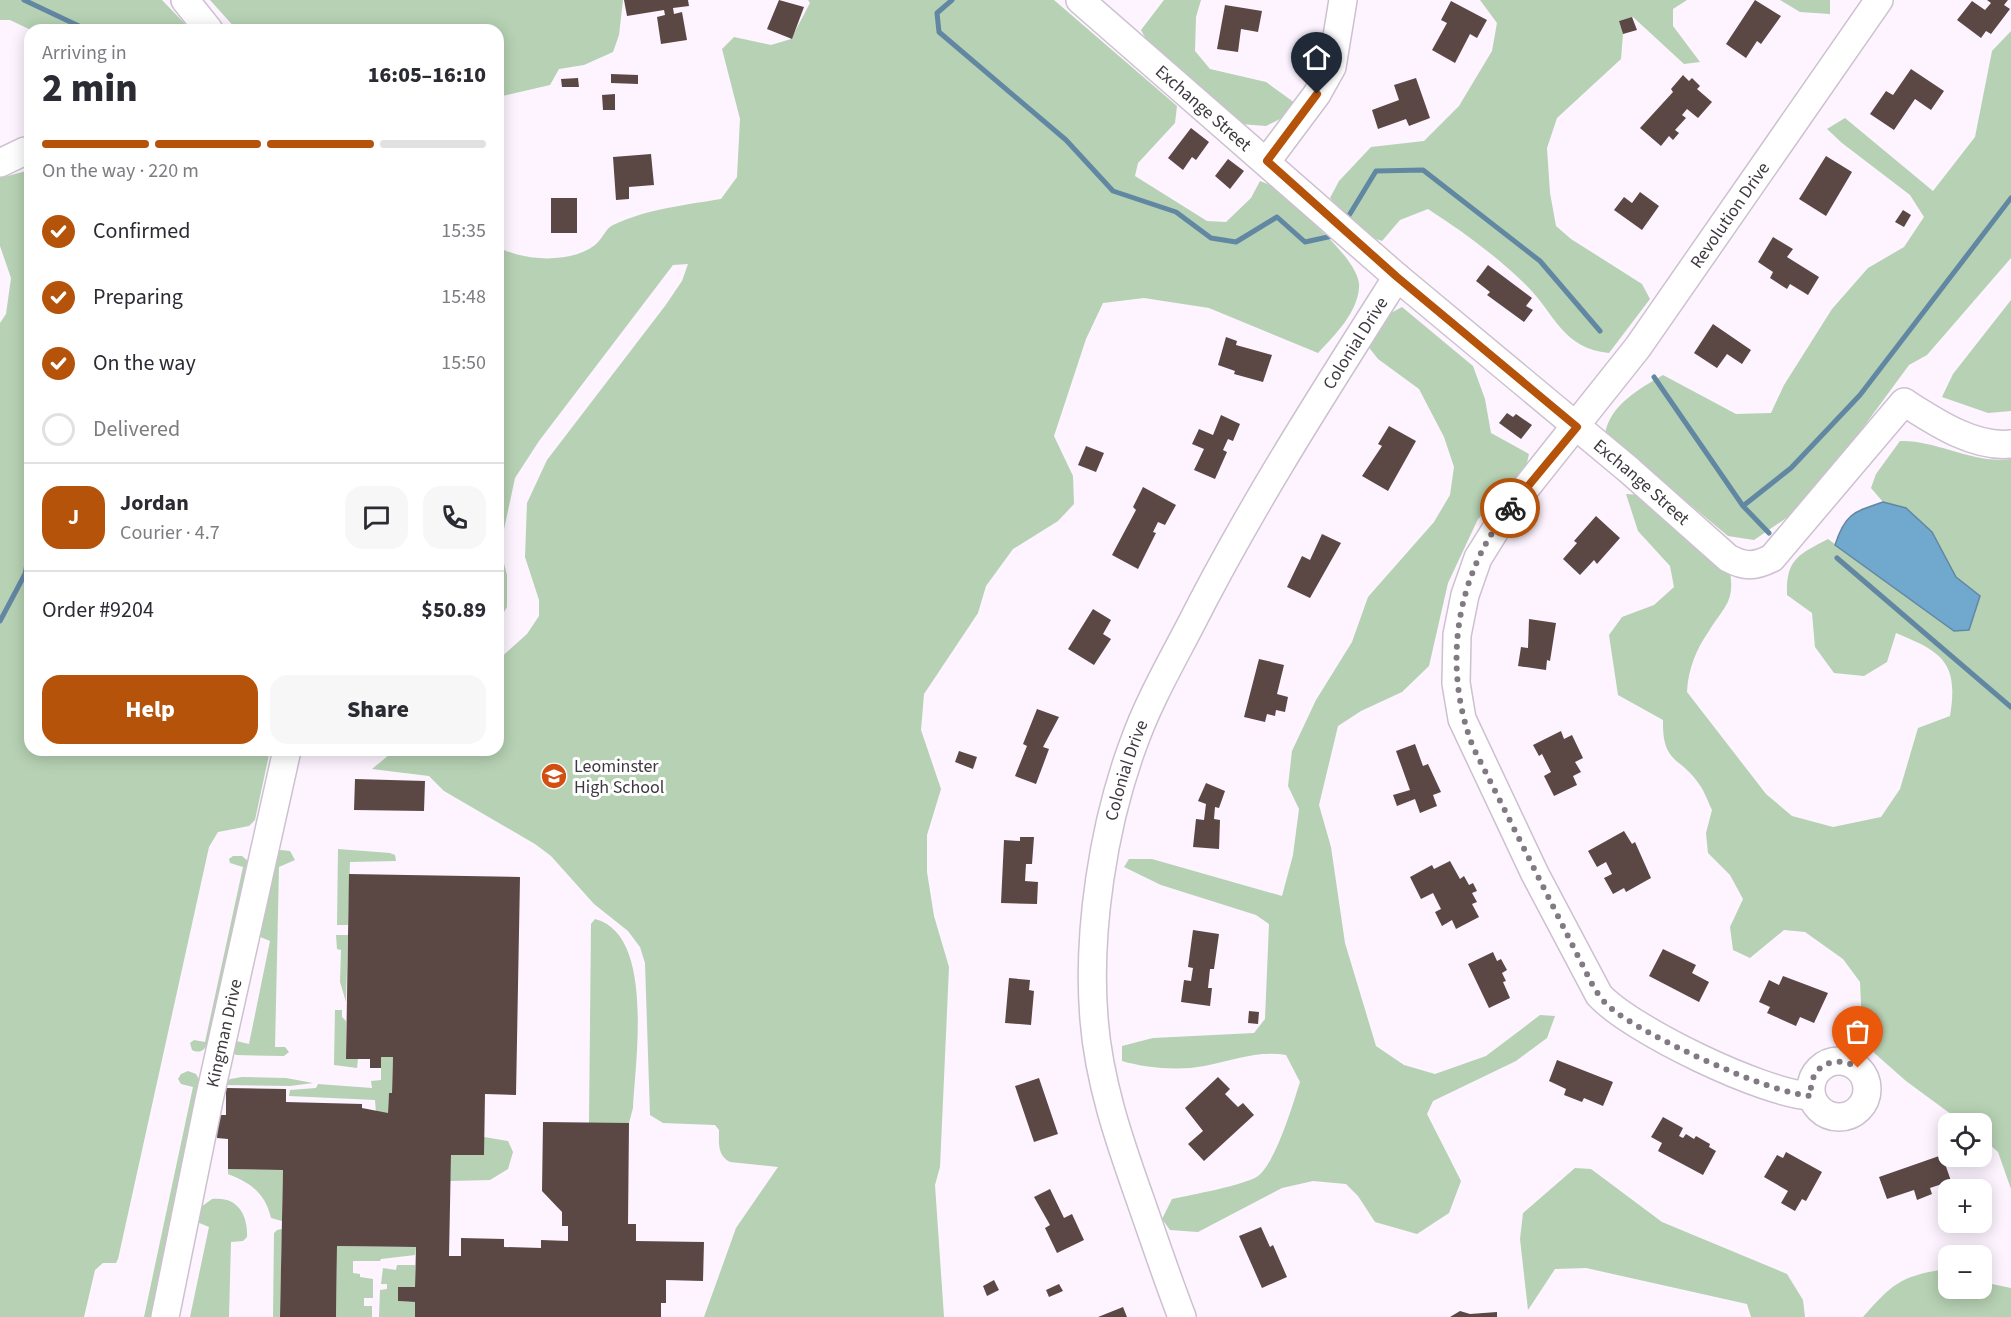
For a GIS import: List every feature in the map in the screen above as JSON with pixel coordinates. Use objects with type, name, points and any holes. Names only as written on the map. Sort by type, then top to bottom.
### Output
[{"type":"street","points":[[185,0],[204,24]]},
{"type":"street","name":"Exchange Street","points":[[1080,0],[1267,161],[1397,277],[1577,427],[1728,558],[1743,566],[1757,566],[1772,558],[1904,402],[1965,435],[1984,441],[2011,444]]},
{"type":"street","points":[[1267,161],[1317,94],[1332,67],[1343,0]]},
{"type":"street","name":"Revolution Drive","points":[[1811,1096],[1790,1094],[1761,1084],[1682,1048],[1629,1021],[1612,1010],[1599,995],[1535,874],[1462,719],[1456,683],[1457,635],[1465,595],[1478,558],[1506,513],[1577,427],[1698,263],[1776,145],[1879,0]]},
{"type":"street","points":[[0,163],[24,151]]},
{"type":"street","name":"Colonial Drive","points":[[1182,1317],[1104,1090],[1095,1028],[1094,945],[1101,880],[1113,815],[1132,746],[1152,699],[1210,586],[1310,413],[1397,277]]},
{"type":"street","name":"Kingman Drive","points":[[165,1317],[209,1100],[286,756]]},
{"type":"green space","points":[[0,0],[162,0],[185,24],[24,24],[24,27],[10,20],[0,20]]},
{"type":"green space","points":[[210,0],[623,0],[619,35],[613,52],[584,65],[559,69],[550,85],[504,96],[504,24],[232,24]]},
{"type":"green space","points":[[808,0],[1054,0],[1177,106],[1175,123],[1138,163],[1135,176],[1207,221],[1226,222],[1251,198],[1260,181],[1270,185],[1338,248],[1357,276],[1359,288],[1350,315],[1318,353],[1209,308],[1144,298],[1103,303],[1086,339],[1054,436],[1073,476],[1074,504],[1058,521],[1013,549],[986,586],[978,613],[924,694],[921,730],[941,789],[927,835],[927,872],[934,916],[949,967],[940,1167],[935,1185],[944,1317],[704,1317],[736,1228],[778,1167],[730,1162],[721,1152],[719,1130],[715,1125],[663,1123],[650,1115],[645,963],[640,947],[628,931],[594,904],[551,856],[535,844],[444,791],[429,776],[372,769],[388,756],[504,756],[504,655],[527,634],[539,616],[539,600],[525,557],[527,503],[547,460],[665,306],[682,281],[688,264],[673,265],[539,441],[515,478],[504,529],[504,250],[533,258],[560,258],[573,255],[595,245],[613,225],[639,215],[721,199],[737,177],[740,119],[722,49],[734,37],[771,45],[791,39],[810,3]]},
{"type":"green space","points":[[1164,0],[1201,0],[1196,17],[1195,51],[1210,69],[1266,82],[1295,103],[1286,116],[1266,126],[1240,124],[1147,41],[1141,30]]},
{"type":"green space","points":[[1480,0],[1687,0],[1673,9],[1673,26],[1700,62],[1684,64],[1633,17],[1619,21],[1623,34],[1621,59],[1557,118],[1547,148],[1550,193],[1556,226],[1571,239],[1642,284],[1650,299],[1609,353],[1593,350],[1570,337],[1516,275],[1454,226],[1428,209],[1400,220],[1382,241],[1364,235],[1330,198],[1339,181],[1371,147],[1424,141],[1459,106],[1492,51],[1497,23]]},
{"type":"green space","points":[[1780,0],[1830,0],[1830,14],[1800,12]]},
{"type":"green space","points":[[2011,31],[2011,258],[1927,355],[1909,365],[1807,504],[1754,540],[1728,536],[1605,434],[1613,415],[1627,399],[1663,375],[1736,414],[1771,413],[1784,385],[1832,309],[1868,268],[1904,247],[1924,217],[1910,195],[1827,129],[1845,118],[1933,191],[1975,137],[1992,51]]},
{"type":"green space","points":[[24,172],[24,756],[269,756],[255,820],[249,826],[218,832],[209,847],[118,1259],[116,1263],[103,1263],[95,1270],[84,1317],[0,1317],[0,323],[6,314],[11,278],[0,246],[0,178]]},
{"type":"green space","points":[[2011,300],[2011,411],[1988,413],[1942,397],[1953,374]]},
{"type":"green space","points":[[1402,307],[1473,366],[1485,399],[1491,433],[1529,454],[1524,476],[1478,519],[1448,583],[1429,666],[1402,692],[1361,711],[1338,726],[1319,805],[1331,847],[1345,943],[1376,1046],[1404,1065],[1435,1074],[1486,1056],[1540,1015],[1555,1016],[1547,1038],[1516,1061],[1433,1101],[1427,1114],[1461,1181],[1449,1213],[1417,1234],[1375,1222],[1358,1196],[1346,1184],[1313,1181],[1282,1188],[1198,1232],[1170,1230],[1162,1219],[1172,1199],[1242,1183],[1258,1176],[1265,1169],[1283,1132],[1300,1082],[1286,1055],[1255,1055],[1184,1068],[1152,1067],[1122,1061],[1122,1046],[1153,1038],[1254,1033],[1265,1019],[1269,924],[1256,915],[1161,885],[1124,867],[1129,859],[1152,859],[1282,896],[1293,855],[1299,809],[1288,786],[1292,751],[1316,700],[1352,642],[1368,597],[1434,522],[1450,495],[1454,467],[1444,437],[1419,389],[1378,359],[1367,345],[1389,314]]},
{"type":"green space","points":[[1900,441],[1928,444],[1982,458],[2011,459],[2011,1189],[1998,1152],[1992,1147],[1992,1113],[1949,1113],[1906,1081],[1872,1051],[1862,1027],[1860,982],[1843,959],[1805,932],[1784,930],[1750,958],[1733,950],[1730,927],[1743,899],[1730,875],[1708,853],[1706,833],[1712,810],[1705,794],[1692,775],[1669,752],[1663,734],[1663,720],[1618,695],[1609,635],[1622,617],[1654,605],[1674,587],[1670,566],[1638,531],[1626,494],[1641,495],[1730,572],[1730,598],[1697,652],[1689,676],[1687,692],[1766,794],[1792,816],[1833,827],[1881,817],[1900,789],[1918,728],[1950,716],[1952,683],[1949,671],[1944,661],[1936,653],[1896,633],[1887,662],[1864,676],[1834,673],[1815,647],[1812,613],[1787,595],[1787,583],[1792,566],[1802,554],[1828,539],[1954,630],[1969,630],[1980,596],[1956,577],[1932,532],[1906,508],[1883,502],[1871,488],[1876,474]]},
{"type":"green space","points":[[504,563],[507,575],[507,607],[504,612]]},
{"type":"green space","points":[[338,849],[390,853],[395,855],[396,861],[350,862],[348,925],[337,925]]},
{"type":"green space","points":[[290,851],[295,860],[279,867],[275,1047],[285,1047],[289,1052],[284,1056],[236,1055],[232,1051],[236,1041],[249,1044],[270,941],[258,936],[277,852]]},
{"type":"green space","points":[[233,856],[242,856],[249,862],[209,1042],[206,1047],[197,1052],[192,1050],[190,1043],[194,1040],[205,1042],[243,867],[230,863],[229,859]]},
{"type":"green space","points":[[595,919],[614,930],[627,948],[634,973],[638,1032],[633,1108],[629,1123],[589,1123],[591,924]]},
{"type":"green space","points":[[336,935],[348,935],[346,1002],[340,982],[341,950],[337,949]]},
{"type":"green space","points":[[335,1010],[342,1010],[342,1017],[346,1021],[346,1059],[358,1059],[357,1068],[334,1065]]},
{"type":"green space","points":[[381,1057],[393,1057],[392,1093],[389,1093],[388,1113],[376,1113],[375,1100],[289,1096],[290,1090],[316,1088],[318,1084],[372,1088],[371,1081],[381,1080]]},
{"type":"green space","points":[[188,1071],[196,1074],[200,1081],[153,1317],[144,1317],[193,1087],[181,1084],[178,1079],[181,1074]]},
{"type":"green space","points":[[286,1078],[313,1083],[290,1086],[224,1085],[230,1079]]},
{"type":"green space","points":[[484,1137],[508,1141],[513,1152],[508,1169],[490,1180],[450,1181],[451,1155],[484,1155]]},
{"type":"green space","points":[[1575,1168],[1591,1169],[1662,1222],[1787,1274],[1803,1300],[1805,1317],[1751,1317],[1747,1304],[1586,1268],[1555,1269],[1528,1310],[1520,1239],[1523,1213]]},
{"type":"green space","points":[[228,1169],[283,1170],[282,1221],[271,1218],[261,1195],[244,1181],[228,1174]]},
{"type":"green space","points":[[212,1199],[229,1201],[240,1209],[246,1221],[247,1237],[243,1241],[231,1242],[229,1317],[190,1317],[209,1227],[197,1222],[201,1207]]},
{"type":"green space","points":[[282,1229],[280,1317],[273,1317],[274,1233]]},
{"type":"green space","points":[[337,1246],[416,1247],[415,1255],[381,1259],[380,1261],[353,1261],[353,1273],[360,1274],[360,1277],[373,1279],[373,1298],[364,1298],[364,1306],[372,1306],[372,1317],[336,1317]]},
{"type":"green space","points":[[397,1265],[415,1265],[415,1287],[398,1287],[398,1301],[415,1302],[415,1317],[379,1317],[380,1290],[387,1289],[387,1284],[381,1284],[383,1268],[396,1270]]},
{"type":"green space","points":[[1938,1271],[1938,1299],[1992,1299],[1992,1284],[2011,1288],[2011,1317],[1863,1317],[1891,1289],[1908,1278]]},
{"type":"water","points":[[1883,502],[1906,508],[1932,532],[1956,577],[1980,596],[1969,630],[1954,631],[1835,545],[1847,520],[1857,512]]},
{"type":"building","points":[[624,0],[688,0],[689,6],[673,8],[674,14],[682,12],[687,40],[661,44],[657,17],[665,15],[664,10],[627,16]]},
{"type":"building","points":[[779,0],[804,7],[792,39],[767,29]]},
{"type":"building","points":[[1755,0],[1781,16],[1761,44],[1757,41],[1746,58],[1726,44]]},
{"type":"building","points":[[1987,0],[2008,0],[2004,5],[2010,9],[1991,34],[1986,31],[1981,38],[1957,20],[1972,1],[1985,10],[1991,3]]},
{"type":"building","points":[[1451,1],[1487,20],[1477,38],[1470,34],[1455,63],[1432,50],[1447,23],[1441,20]]},
{"type":"building","points":[[1225,5],[1262,11],[1258,32],[1241,29],[1238,52],[1217,49]]},
{"type":"building","points":[[1632,17],[1637,30],[1623,34],[1619,21]]},
{"type":"building","points":[[1911,69],[1944,91],[1931,110],[1915,99],[1894,130],[1870,114],[1886,91],[1893,95]]},
{"type":"building","points":[[611,74],[638,75],[638,84],[611,83]]},
{"type":"building","points":[[1683,75],[1689,81],[1692,78],[1700,86],[1697,89],[1712,102],[1698,118],[1687,109],[1682,115],[1686,118],[1675,130],[1679,133],[1673,140],[1669,136],[1661,146],[1640,128],[1673,92],[1671,89]]},
{"type":"building","points":[[578,78],[579,87],[562,87],[561,79]]},
{"type":"building","points":[[1416,78],[1430,118],[1409,126],[1406,119],[1378,129],[1372,110],[1399,100],[1394,85]]},
{"type":"building","points":[[615,94],[615,110],[603,110],[602,95]]},
{"type":"building","points":[[1191,128],[1209,142],[1196,160],[1192,157],[1183,170],[1168,158]]},
{"type":"building","points":[[651,154],[654,185],[629,187],[629,199],[616,200],[613,157]]},
{"type":"building","points":[[1826,156],[1852,172],[1826,216],[1799,199]]},
{"type":"building","points":[[1228,159],[1244,171],[1230,189],[1215,176]]},
{"type":"building","points":[[1640,192],[1659,206],[1642,230],[1614,210],[1624,197],[1632,203]]},
{"type":"building","points":[[551,198],[577,198],[577,233],[551,233]]},
{"type":"building","points":[[1903,210],[1911,215],[1904,227],[1895,222]]},
{"type":"building","points":[[1773,237],[1793,249],[1787,257],[1819,277],[1808,295],[1790,284],[1787,289],[1770,278],[1773,272],[1758,262]]},
{"type":"building","points":[[1488,265],[1532,298],[1526,306],[1533,310],[1524,322],[1487,295],[1490,292],[1476,281]]},
{"type":"building","points":[[1713,324],[1751,350],[1742,364],[1727,354],[1717,368],[1694,353]]},
{"type":"building","points":[[1226,337],[1237,341],[1236,345],[1272,355],[1263,382],[1234,374],[1235,371],[1218,365]]},
{"type":"building","points":[[1507,413],[1513,417],[1516,414],[1532,425],[1521,439],[1499,423]]},
{"type":"building","points":[[1221,415],[1240,424],[1233,441],[1228,439],[1223,450],[1227,452],[1215,479],[1194,470],[1204,449],[1192,444],[1199,429],[1213,435]]},
{"type":"building","points":[[1389,426],[1416,441],[1388,491],[1362,476],[1382,446],[1378,444]]},
{"type":"building","points":[[1086,446],[1104,453],[1096,472],[1078,465]]},
{"type":"building","points":[[1143,487],[1176,505],[1165,525],[1158,522],[1153,532],[1156,533],[1138,569],[1112,555],[1136,510],[1133,507]]},
{"type":"building","points":[[1596,516],[1620,538],[1597,564],[1594,560],[1580,575],[1563,559],[1577,543],[1574,541]]},
{"type":"building","points":[[1322,534],[1341,543],[1310,598],[1287,587],[1302,556],[1310,560]]},
{"type":"building","points":[[1093,609],[1111,620],[1103,634],[1111,639],[1094,665],[1068,649]]},
{"type":"building","points":[[1529,619],[1556,623],[1550,661],[1547,660],[1546,670],[1518,666],[1521,647],[1528,648]]},
{"type":"building","points":[[1259,659],[1284,665],[1277,694],[1288,697],[1285,712],[1276,710],[1275,716],[1267,714],[1265,722],[1244,717]]},
{"type":"building","points":[[1037,709],[1059,717],[1043,747],[1049,749],[1036,784],[1015,776],[1027,746],[1023,744]]},
{"type":"building","points":[[1561,731],[1564,739],[1572,735],[1583,758],[1575,762],[1581,772],[1573,776],[1577,785],[1554,796],[1544,776],[1551,772],[1542,754],[1539,756],[1533,745]]},
{"type":"building","points":[[1415,744],[1423,766],[1428,764],[1441,792],[1433,795],[1437,806],[1420,813],[1415,799],[1397,806],[1393,795],[1410,790],[1396,751]]},
{"type":"building","points":[[959,751],[977,757],[973,769],[955,762]]},
{"type":"building","points":[[355,779],[425,781],[424,811],[354,810]]},
{"type":"building","points":[[1206,783],[1225,791],[1219,808],[1215,807],[1214,819],[1220,820],[1219,849],[1193,847],[1196,819],[1204,820],[1206,804],[1198,801]]},
{"type":"building","points":[[1624,831],[1632,844],[1635,842],[1651,878],[1626,892],[1624,888],[1613,894],[1604,878],[1612,874],[1606,862],[1597,867],[1588,851]]},
{"type":"building","points":[[1020,837],[1034,837],[1032,864],[1026,864],[1025,881],[1038,882],[1037,904],[1001,903],[1004,840],[1020,841]]},
{"type":"building","points":[[1450,861],[1460,879],[1464,876],[1469,885],[1473,883],[1477,891],[1472,893],[1477,902],[1472,904],[1479,917],[1456,929],[1452,920],[1442,926],[1435,912],[1441,909],[1433,893],[1421,899],[1410,877],[1432,865],[1434,869]]},
{"type":"building","points":[[349,874],[520,877],[516,1095],[485,1094],[484,1155],[451,1155],[449,1256],[461,1256],[461,1238],[504,1239],[504,1247],[541,1248],[541,1240],[568,1241],[568,1226],[562,1226],[562,1212],[542,1191],[543,1122],[629,1123],[628,1224],[636,1224],[636,1241],[704,1242],[703,1281],[666,1280],[666,1303],[661,1303],[661,1317],[415,1317],[415,1302],[398,1301],[398,1287],[415,1287],[416,1247],[337,1246],[336,1317],[280,1317],[283,1170],[228,1169],[228,1139],[217,1138],[218,1115],[226,1115],[226,1088],[286,1089],[286,1102],[362,1104],[362,1108],[388,1113],[389,1093],[392,1093],[393,1057],[381,1057],[381,1068],[370,1068],[370,1059],[346,1059]]},
{"type":"building","points":[[1193,930],[1219,934],[1214,969],[1210,969],[1208,988],[1212,988],[1210,1006],[1181,1002],[1184,980],[1191,981],[1193,968],[1188,967]]},
{"type":"building","points":[[1663,949],[1696,965],[1692,973],[1709,982],[1699,1002],[1649,976]]},
{"type":"building","points":[[1493,952],[1497,961],[1501,959],[1507,970],[1502,973],[1510,998],[1489,1008],[1468,964]]},
{"type":"building","points":[[1783,976],[1828,993],[1814,1023],[1800,1017],[1796,1026],[1767,1013],[1770,1007],[1759,1002],[1769,980],[1779,985]]},
{"type":"building","points":[[1009,978],[1030,980],[1029,990],[1034,991],[1031,1025],[1005,1023]]},
{"type":"building","points":[[1249,1011],[1259,1012],[1258,1024],[1248,1023]]},
{"type":"building","points":[[1557,1060],[1613,1082],[1603,1106],[1584,1098],[1582,1102],[1564,1095],[1566,1089],[1549,1081]]},
{"type":"building","points":[[1218,1077],[1230,1089],[1225,1094],[1238,1107],[1243,1103],[1254,1115],[1204,1161],[1188,1144],[1203,1131],[1185,1108]]},
{"type":"building","points":[[1039,1078],[1058,1134],[1034,1142],[1015,1086]]},
{"type":"building","points":[[1663,1117],[1683,1128],[1679,1136],[1683,1138],[1686,1134],[1694,1139],[1696,1136],[1710,1144],[1709,1147],[1716,1151],[1703,1175],[1658,1151],[1662,1143],[1651,1137]]},
{"type":"building","points":[[1786,1152],[1822,1172],[1806,1201],[1802,1199],[1795,1211],[1781,1203],[1788,1191],[1764,1177],[1777,1155],[1783,1158]]},
{"type":"building","points":[[1938,1156],[1938,1167],[1946,1167],[1950,1179],[1938,1179],[1938,1185],[1930,1188],[1932,1194],[1917,1200],[1914,1190],[1887,1199],[1879,1177]]},
{"type":"building","points":[[1050,1189],[1064,1218],[1072,1214],[1084,1240],[1057,1253],[1045,1228],[1050,1225],[1034,1197]]},
{"type":"building","points":[[1261,1227],[1270,1247],[1273,1245],[1287,1277],[1262,1288],[1239,1236]]},
{"type":"building","points":[[994,1280],[999,1290],[987,1296],[983,1286]]},
{"type":"building","points":[[1059,1284],[1063,1291],[1049,1297],[1046,1290]]},
{"type":"building","points":[[1123,1307],[1127,1317],[1098,1317]]},
{"type":"building","points":[[1460,1311],[1470,1314],[1497,1312],[1497,1317],[1450,1317]]},
{"type":"waterway","points":[[24,0],[75,24]]},
{"type":"waterway","points":[[952,0],[937,13],[939,32],[1066,140],[1113,191],[1176,212],[1211,238],[1236,242],[1277,217],[1305,242],[1337,235]]},
{"type":"waterway","points":[[1345,222],[1376,171],[1423,170],[1540,261],[1600,331]]},
{"type":"waterway","points":[[1743,506],[1791,468],[1860,395],[2011,198]]},
{"type":"waterway","points":[[1654,377],[1743,506],[1769,533]]},
{"type":"waterway","points":[[1837,558],[2011,707]]},
{"type":"waterway","points":[[0,621],[24,576]]},
{"type":"way so far","points":[[1510,508],[1478,558],[1465,595],[1457,635],[1456,683],[1462,719],[1473,747],[1585,974],[1612,1010],[1638,1026],[1761,1084],[1790,1094],[1811,1096],[1810,1087],[1816,1071],[1832,1061],[1850,1062],[1858,1068]]},
{"type":"place","name":"Leominster High School","points":[[554,776]]},
{"type":"route","points":[[1317,94],[1267,161],[1397,277],[1577,427],[1510,508]]}]
